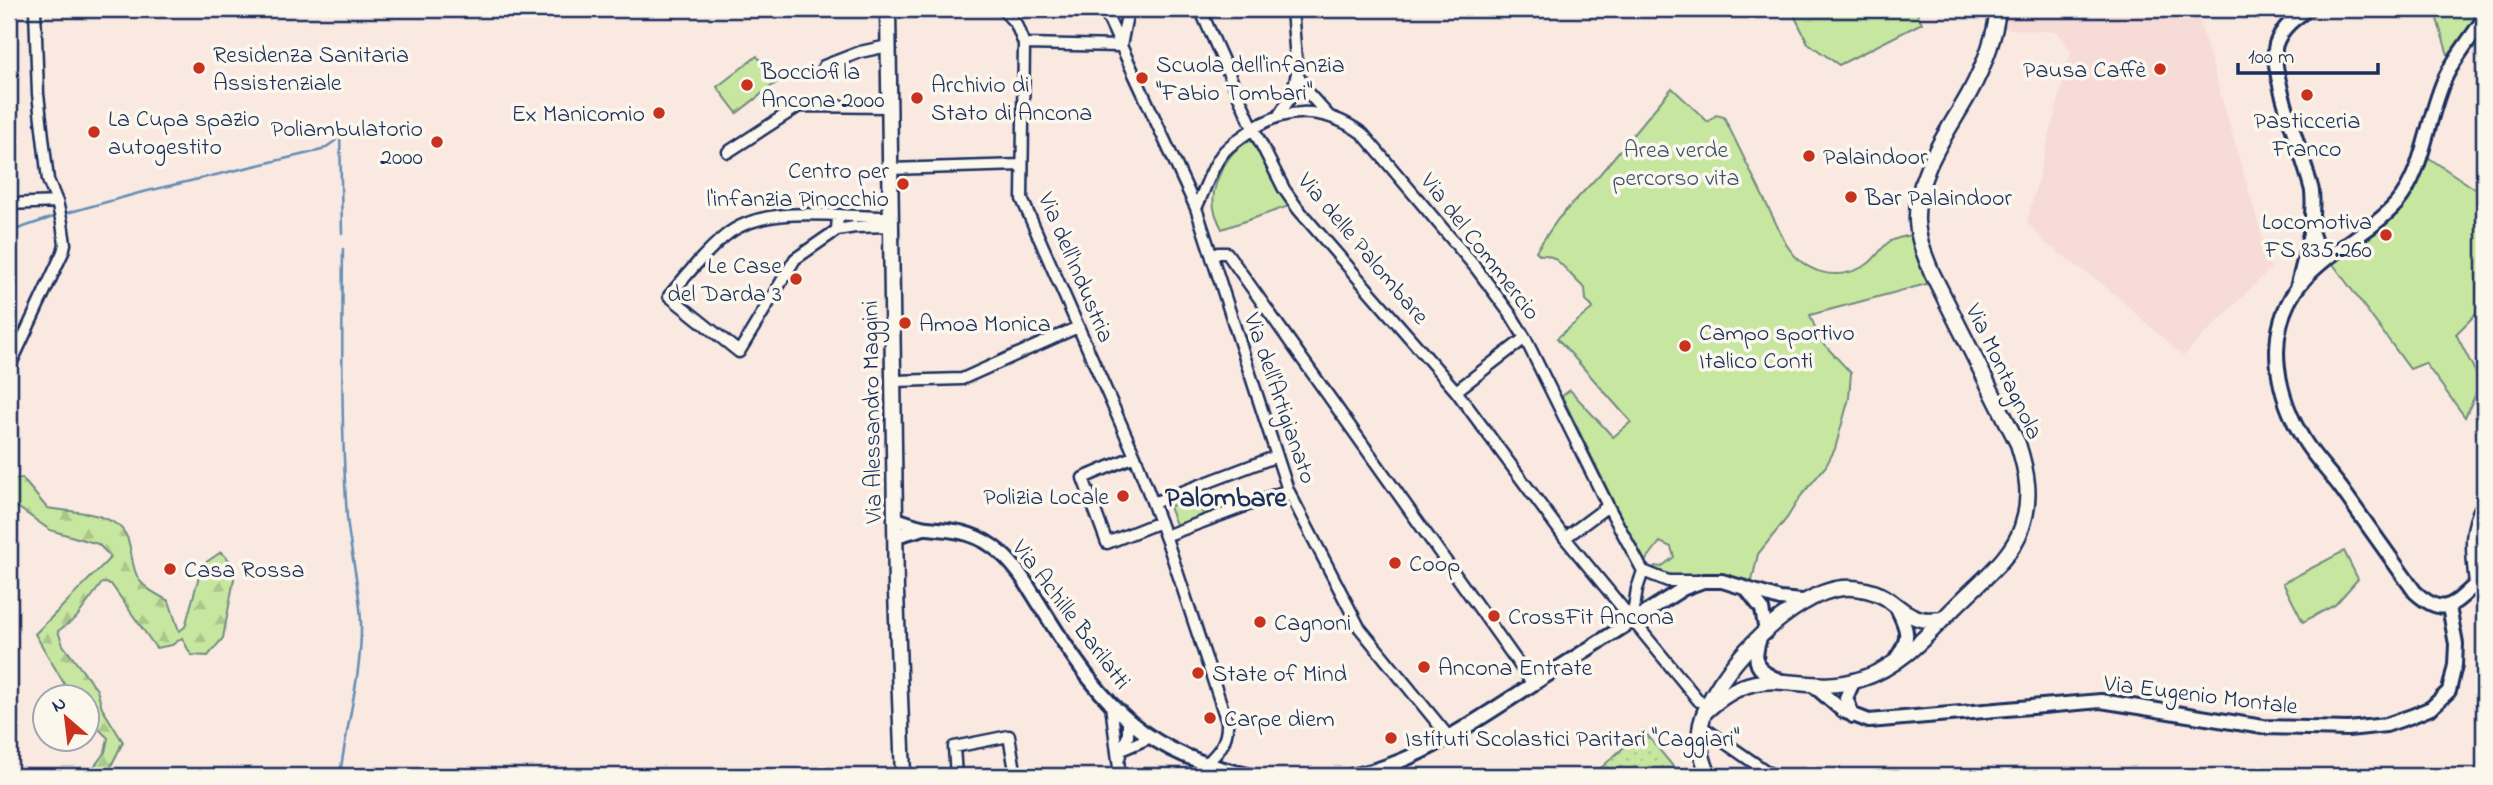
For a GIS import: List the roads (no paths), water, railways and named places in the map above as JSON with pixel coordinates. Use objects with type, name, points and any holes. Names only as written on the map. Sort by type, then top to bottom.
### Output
[{"type":"main road","name":"Via Alessandro Maggini","points":[[888,9],[896,536],[903,776]]},
{"type":"main road","name":"Via Montagnola","points":[[1702,713],[1726,694],[1743,685],[1779,680],[1812,684],[1853,682],[1877,673],[1912,650],[2011,550],[2022,530],[2027,510],[2028,488],[2018,443],[1932,272],[1921,245],[1917,222],[1918,197],[1932,159],[1983,67],[1998,9]]},
{"type":"main road","points":[[1709,776],[1700,754],[1702,713],[1723,679],[1782,616],[1802,601],[1829,590],[1853,589],[1874,593],[1922,620],[1943,619]]},
{"type":"street","points":[[9,368],[65,244],[58,207],[48,180],[38,94],[35,9]]},
{"type":"street","name":"Via dell'Artigianato","points":[[1104,9],[1196,208],[1288,490],[1359,627],[1448,736]]},
{"type":"street","points":[[1008,10],[1024,44],[1121,46],[1128,9]]},
{"type":"street","name":"Via delle Palombare","points":[[1200,9],[1253,128],[1297,209],[1456,391],[1565,538],[1702,713],[1773,776]]},
{"type":"street","points":[[1279,115],[1292,95],[1297,73],[1292,9]]},
{"type":"street","points":[[1989,9],[1996,25]]},
{"type":"street","points":[[2308,9],[2288,23],[2276,45],[2274,67],[2312,191],[2314,210],[2296,290],[2286,309],[2278,335],[2277,365],[2290,414],[2306,443],[2415,592],[2436,607],[2449,607],[2480,581],[2471,536],[2476,515],[2484,501]]},
{"type":"street","points":[[2296,290],[2314,270],[2396,204],[2407,187],[2421,153],[2446,75],[2484,18]]},
{"type":"street","name":"Via dell'Industria","points":[[1024,44],[1022,199],[1135,456],[1209,662],[1228,734],[1220,749],[1206,764]]},
{"type":"street","points":[[824,66],[860,52],[888,46]]},
{"type":"street","points":[[1297,73],[1308,93],[1328,115]]},
{"type":"street","points":[[1301,112],[1308,93]]},
{"type":"street","points":[[1292,95],[1301,112]]},
{"type":"street","points":[[728,152],[799,106],[889,107]]},
{"type":"street","name":"Via del Commercio","points":[[1196,208],[1221,156],[1253,128],[1279,115],[1301,112],[1328,115],[1350,124],[1363,134],[1476,268],[1511,314],[1643,571]]},
{"type":"street","points":[[889,169],[1022,165]]},
{"type":"street","points":[[9,204],[58,207]]},
{"type":"street","points":[[800,214],[890,221],[837,230],[796,259],[739,352],[669,296],[727,234],[757,219],[800,214]]},
{"type":"street","points":[[837,230],[838,216]]},
{"type":"street","points":[[2311,230],[2316,245],[2314,270]]},
{"type":"street","points":[[2316,245],[2332,256]]},
{"type":"street","points":[[1212,258],[1219,253],[1227,253],[1533,684]]},
{"type":"street","points":[[2305,256],[2314,270]]},
{"type":"street","points":[[895,381],[962,379],[1079,327]]},
{"type":"street","points":[[1456,391],[1525,338]]},
{"type":"street","points":[[1135,456],[1083,478],[1107,543],[1160,522]]},
{"type":"street","points":[[1153,503],[1277,456]]},
{"type":"street","points":[[1165,536],[1288,490]]},
{"type":"street","points":[[1565,538],[1608,506]]},
{"type":"street","name":"Via Achille Barilatti","points":[[896,519],[924,528],[971,534],[1002,553],[1027,585],[1068,652],[1128,722],[1149,738],[1206,764],[1253,776]]},
{"type":"street","name":"Via Achille Barilatti","points":[[896,536],[924,528]]},
{"type":"street","points":[[1632,621],[1643,571],[1668,581],[1722,581],[1748,590],[1802,601]]},
{"type":"street","points":[[1350,776],[1381,769],[1406,759],[1448,736],[1684,589],[1703,581]]},
{"type":"street","points":[[1620,606],[1637,589]]},
{"type":"street","points":[[1748,590],[1762,609],[1763,635],[1755,657],[1758,666],[1765,674],[1779,680]]},
{"type":"street","name":"Via Eugenio Montale","points":[[1812,684],[1836,707],[1853,716],[1877,722],[2101,701],[2263,727],[2348,729],[2386,724],[2413,716],[2431,708],[2449,691],[2455,665],[2456,644],[2449,607]]},
{"type":"street","points":[[1894,663],[1906,643],[1907,635],[1897,608]]},
{"type":"street","points":[[1853,682],[1846,698],[1853,716]]},
{"type":"street","points":[[1111,705],[1120,776]]},
{"type":"street","points":[[1118,751],[1128,736],[1128,722]]},
{"type":"street","points":[[956,776],[954,747],[1009,736],[1016,776]]},
{"type":"street","points":[[1118,751],[1149,738]]},
{"type":"waterway","points":[[9,232],[139,193],[322,150],[335,141],[341,127]]},
{"type":"waterway","points":[[340,131],[342,233]]},
{"type":"waterway","points":[[340,776],[361,642],[359,596],[348,530],[345,484],[342,383],[343,249]]},
{"type":"place","name":"Residenza Sanitaria Assistenziale","points":[[199,68]]},
{"type":"place","name":"Pausa Caffè","points":[[2160,69]]},
{"type":"place","name":"Scuola dell'infanzia \"Fabio Tombari\"","points":[[1142,78]]},
{"type":"place","name":"Bocciofila Ancona 2000","points":[[747,85]]},
{"type":"place","name":"Pasticceria Franco","points":[[2307,95]]},
{"type":"place","name":"Archivio di Stato di Ancona","points":[[917,98]]},
{"type":"place","name":"Ex Manicomio","points":[[659,113]]},
{"type":"place","name":"La Cupa spazio autogestito","points":[[94,132]]},
{"type":"place","name":"Poliambulatorio 2000","points":[[437,142]]},
{"type":"place","name":"Palaindoor","points":[[1809,156]]},
{"type":"place","name":"Centro per l'infanzia Pinocchio","points":[[903,184]]},
{"type":"place","name":"Bar Palaindoor","points":[[1851,197]]},
{"type":"place","name":"Locomotiva FS 835.260","points":[[2386,235]]},
{"type":"place","name":"Le Case del Darda 3","points":[[796,279]]},
{"type":"place","name":"Amoa Monica","points":[[905,323]]},
{"type":"place","name":"Campo sportivo Italico Conti","points":[[1685,346]]},
{"type":"place","name":"Polizia Locale","points":[[1123,496]]},
{"type":"place","name":"Coop","points":[[1395,563]]},
{"type":"place","name":"Casa Rossa","points":[[170,569]]},
{"type":"place","name":"CrossFit Ancona","points":[[1494,616]]},
{"type":"place","name":"Cagnoni","points":[[1260,622]]},
{"type":"place","name":"Ancona Entrate","points":[[1424,667]]},
{"type":"place","name":"State of Mind","points":[[1198,673]]},
{"type":"place","name":"Carpe diem","points":[[1210,718]]},
{"type":"place","name":"Istituti Scolastici Paritari \"Caggiari\"","points":[[1391,738]]},
{"type":"district","name":"Palombare","points":[[1226,496]]},
{"type":"park label","name":"Area verde percorso vita","points":[[1676,163]]}]
